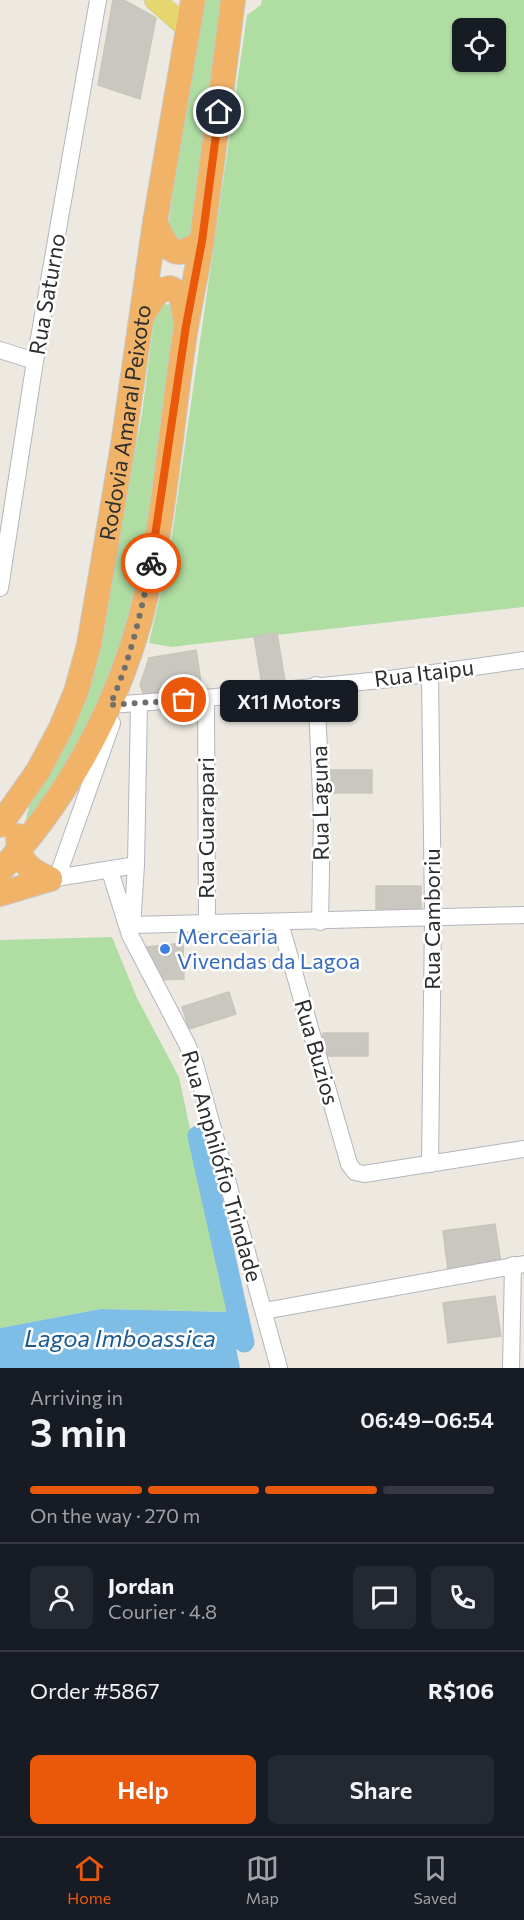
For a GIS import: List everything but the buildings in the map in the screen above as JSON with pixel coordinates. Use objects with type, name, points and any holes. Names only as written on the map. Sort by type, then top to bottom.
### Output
[{"type":"highway","name":"Rodovia Amaral Peixoto","points":[[0,825],[38,771],[60,730],[76,692],[89,645],[123,445],[155,222],[193,0]]},
{"type":"highway","name":"Rodovia Amaral Peixoto","points":[[0,871],[18,852],[74,771],[114,705],[140,619],[156,537],[186,326],[202,241],[233,0]]},
{"type":"highway","points":[[155,222],[164,242],[172,250],[188,251],[202,241]]},
{"type":"highway","points":[[141,318],[154,295],[162,289],[170,288],[181,294],[186,326]]},
{"type":"highway","points":[[38,771],[21,823],[18,852],[30,868],[53,878]]},
{"type":"highway","points":[[0,894],[53,878]]},
{"type":"main road","points":[[155,0],[187,28]]},
{"type":"street","name":"Rua Saturno","points":[[0,584],[35,361],[98,0]]},
{"type":"street","points":[[0,350],[35,361]]},
{"type":"street","name":"Rua Itaipu","points":[[114,705],[206,698],[430,674],[524,660]]},
{"type":"street","name":"Rua Camboriu","points":[[430,674],[433,918],[430,1164]]},
{"type":"street","name":"Rua Laguna","points":[[316,685],[322,817],[320,922]]},
{"type":"street","name":"Rua Guarapari","points":[[206,698],[207,921]]},
{"type":"street","points":[[139,704],[136,865],[132,930],[207,921],[280,923],[524,915]]},
{"type":"street","points":[[114,705],[53,878],[110,871],[136,865]]},
{"type":"street","name":"Rua Anphilófio Trindade","points":[[110,871],[132,930],[195,1064],[279,1368]]},
{"type":"street","name":"Rua Buzios","points":[[280,923],[349,1164],[355,1172],[364,1174],[430,1164]]},
{"type":"street","points":[[430,1164],[524,1149]]},
{"type":"street","points":[[264,1311],[519,1264],[511,1368]]},
{"type":"green space","points":[[202,0],[227,0],[191,232],[183,241],[171,236],[169,220]]},
{"type":"green space","points":[[262,0],[524,0],[524,607],[171,647],[149,643],[169,556],[247,15],[261,5]]},
{"type":"green space","points":[[170,304],[178,315],[146,566],[121,667],[25,836],[25,822],[31,800],[101,628],[142,414],[154,319],[162,305]]},
{"type":"green space","points":[[112,937],[137,998],[179,1077],[229,1312],[101,1309],[0,1328],[0,940]]},
{"type":"water","name":"Lagoa Imboassica","points":[[101,1309],[229,1312],[240,1368],[0,1368],[0,1328]]},
{"type":"waterway","points":[[198,1136],[244,1342]]},
{"type":"way so far","points":[[151,563],[140,619],[121,680],[110,705],[184,700]]},
{"type":"place","name":"X11 Motors","points":[[184,700]]},
{"type":"place","name":"Mercearia Vivendas da Lagoa","points":[[165,949]]},
{"type":"route","points":[[151,563],[186,326],[202,241],[219,112]]}]
